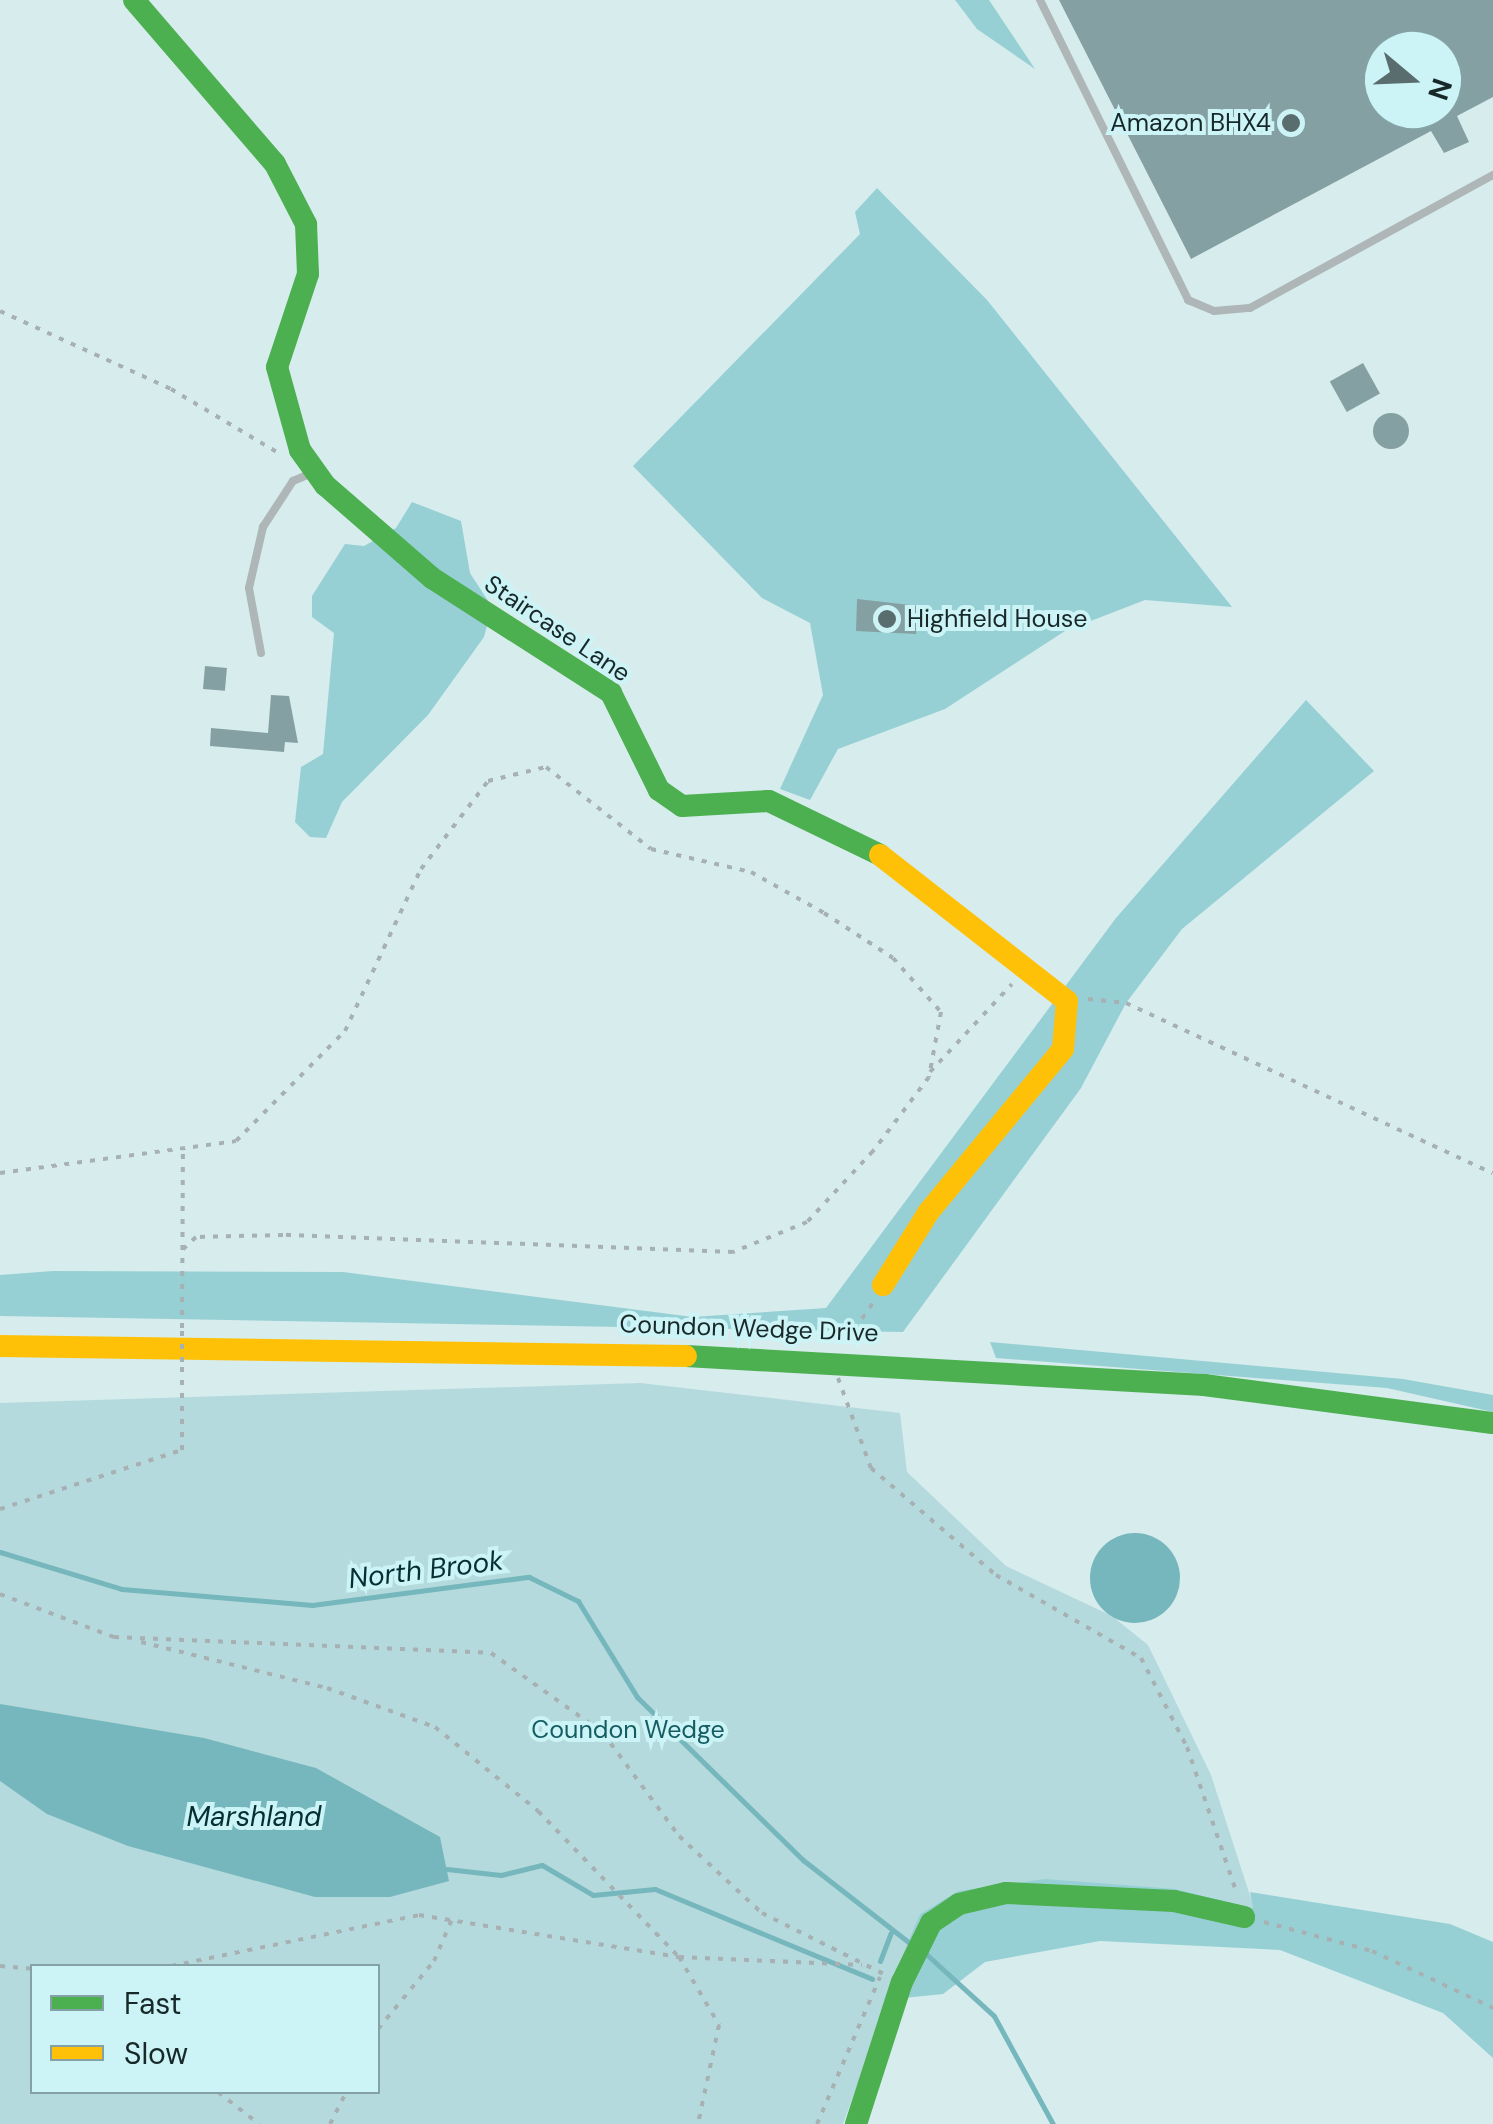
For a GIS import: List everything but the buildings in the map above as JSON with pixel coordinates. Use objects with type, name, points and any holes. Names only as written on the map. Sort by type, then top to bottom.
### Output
[{"type":"street","name":"Staircase Lane","points":[[134,0],[275,164],[306,224],[308,274],[277,366],[314,472],[432,578],[611,693],[630,716],[659,790],[682,806],[769,801],[802,810],[876,852],[1067,1001]]},
{"type":"street","points":[[883,1285],[928,1212],[1063,1049],[1067,1001]]},
{"type":"street","name":"Coundon Wedge Drive","points":[[0,1346],[842,1358],[1204,1384],[1493,1423]]},
{"type":"street","points":[[856,2124],[892,1978],[931,1923],[959,1904],[1006,1893],[1174,1902],[1244,1917]]},
{"type":"lane","points":[[1040,0],[1188,300],[1214,311],[1250,308],[1493,175]]},
{"type":"lane","points":[[262,653],[249,588],[263,527],[294,481],[314,472]]},
{"type":"path","points":[[0,312],[171,388],[314,472]]},
{"type":"path","points":[[0,1173],[236,1142],[345,1031],[432,854],[488,782],[546,768],[651,849],[752,872],[893,958],[941,1012],[930,1072]]},
{"type":"path","points":[[182,1249],[196,1236],[283,1235],[733,1252],[807,1222],[930,1072],[1024,971]]},
{"type":"path","points":[[1067,1001],[1126,1003],[1493,1174]]},
{"type":"path","points":[[0,1509],[182,1450],[183,1150]]},
{"type":"path","points":[[883,1285],[842,1358],[838,1383],[871,1468],[996,1575],[1141,1658],[1187,1748],[1244,1917],[1372,1950],[1493,2008]]},
{"type":"path","points":[[0,1594],[126,1638],[327,1688],[435,1727],[606,1879],[679,1956],[720,2025],[698,2124]]},
{"type":"path","points":[[126,1638],[491,1653],[603,1733],[679,1836],[762,1913],[892,1978],[816,2124]]},
{"type":"path","points":[[181,1964],[419,1915],[679,1956],[865,1965]]},
{"type":"path","points":[[380,2027],[434,1961],[452,1919]]},
{"type":"path","points":[[0,1966],[30,1969]]},
{"type":"path","points":[[221,2094],[259,2124]]},
{"type":"path","points":[[330,2124],[345,2094]]},
{"type":"green space","name":"Coundon Wedge","points":[[640,1383],[900,1413],[907,1472],[1006,1566],[1112,1616],[1148,1645],[1211,1775],[1254,1908],[1176,1889],[958,1891],[920,1914],[843,2124],[0,2124],[0,1403]]},
{"type":"shaded area","points":[[955,0],[989,0],[1035,69],[977,29]]},
{"type":"shaded area","points":[[877,188],[987,300],[1232,607],[1145,600],[1065,631],[945,709],[838,749],[810,800],[780,789],[823,695],[810,623],[762,598],[633,466],[860,234],[855,212]]},
{"type":"shaded area","points":[[412,502],[461,521],[470,573],[492,607],[484,637],[428,715],[342,802],[326,838],[310,837],[295,822],[301,767],[323,754],[334,633],[312,617],[312,596],[345,544],[364,546],[396,528]]},
{"type":"shaded area","points":[[1306,700],[1374,771],[1182,929],[1126,1003],[1081,1088],[903,1332],[0,1316],[0,1275],[53,1271],[343,1272],[693,1317],[826,1308],[1116,918]]},
{"type":"shaded area","points":[[990,1342],[1403,1379],[1493,1395],[1493,1412],[1387,1388],[996,1358]]},
{"type":"shaded area","points":[[1045,1879],[1176,1889],[1253,1908],[1250,1892],[1450,1924],[1493,1942],[1493,2058],[1443,2013],[1280,1950],[1100,1941],[985,1962],[943,1994],[884,2000],[920,1914],[958,1891]]},
{"type":"water","points":[[1135,1533],[1167,1546],[1180,1578],[1167,1610],[1135,1623],[1103,1610],[1090,1578],[1103,1546]]},
{"type":"water","name":"Marshland","points":[[0,1704],[204,1738],[316,1768],[440,1837],[449,1881],[390,1897],[315,1897],[128,1846],[47,1814],[0,1781]]},
{"type":"waterway","name":"North Brook","points":[[0,1552],[122,1589],[312,1605],[529,1577],[578,1601],[637,1697],[803,1860],[912,1945]]},
{"type":"waterway","name":"North Brook","points":[[447,1869],[501,1875],[542,1865],[593,1895],[655,1889],[872,1979]]},
{"type":"waterway","name":"North Brook","points":[[880,1961],[891,1933]]},
{"type":"waterway","name":"North Brook","points":[[925,1953],[994,2016],[1053,2124]]},
{"type":"traffic: fast","points":[[134,0],[275,164],[306,224],[308,274],[277,367],[300,450],[325,485],[432,578],[611,693],[659,790],[682,806],[769,801],[880,855]]},
{"type":"traffic: fast","points":[[686,1356],[1204,1385],[1493,1423]]},
{"type":"traffic: fast","points":[[856,2124],[902,1982],[931,1923],[959,1904],[1006,1893],[1174,1901],[1244,1917]]},
{"type":"traffic: slow","points":[[880,855],[1067,1001],[1063,1049],[928,1213],[883,1285]]},
{"type":"traffic: slow","points":[[0,1346],[686,1356]]},
{"type":"place","name":"Amazon BHX4","points":[[1291,123]]},
{"type":"place","name":"Highfield House","points":[[887,619]]}]
